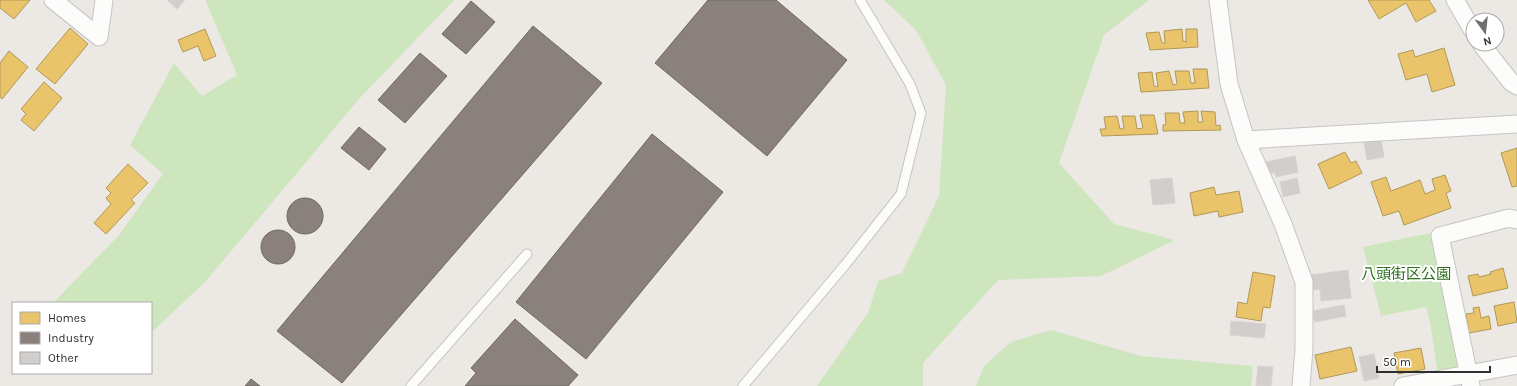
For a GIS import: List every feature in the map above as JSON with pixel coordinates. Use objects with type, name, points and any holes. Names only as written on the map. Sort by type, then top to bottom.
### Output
[{"type":"street","points":[[53,0],[99,37],[104,0]]},
{"type":"street","points":[[1218,0],[1229,84],[1246,140],[1283,224],[1304,282],[1304,349],[1300,386]]},
{"type":"street","points":[[1455,0],[1465,17]]},
{"type":"street","points":[[1487,52],[1511,82],[1517,86]]},
{"type":"street","points":[[1246,140],[1517,124]]},
{"type":"street","points":[[1470,380],[1440,236],[1509,218],[1517,220]]},
{"type":"street","points":[[1403,386],[1470,380],[1517,365]]},
{"type":"lane","points":[[743,386],[901,194],[921,113],[910,84],[860,0]]},
{"type":"lane","points":[[411,386],[527,254]]},
{"type":"green space","points":[[205,0],[454,0],[359,99],[206,281],[152,332],[152,302],[54,302],[119,235],[163,174],[130,145],[174,63],[202,96],[237,75]]},
{"type":"green space","points":[[884,0],[1149,0],[1104,35],[1059,163],[1114,224],[1175,240],[1101,276],[998,280],[923,363],[923,386],[817,386],[868,313],[878,281],[902,273],[939,196],[946,85],[916,30]]},
{"type":"green space","name":"八頭街区公園","points":[[1435,232],[1460,369],[1438,375],[1430,322],[1426,307],[1381,316],[1363,247]]},
{"type":"green space","points":[[1051,330],[1141,356],[1253,366],[1251,386],[976,386],[984,366],[1011,342]]},
{"type":"building: Homes","points":[[0,0],[30,0],[14,19],[0,8]]},
{"type":"building: Homes","points":[[1368,0],[1429,0],[1436,11],[1416,22],[1406,3],[1379,19]]},
{"type":"building: Homes","points":[[70,28],[88,44],[55,84],[36,69]]},
{"type":"building: Homes","points":[[205,29],[216,56],[204,61],[198,46],[183,52],[178,40]]},
{"type":"building: Homes","points":[[1182,29],[1183,41],[1186,42],[1186,29],[1197,29],[1198,47],[1150,50],[1146,33],[1159,32],[1162,43],[1165,43],[1164,31]]},
{"type":"building: Homes","points":[[1444,48],[1455,85],[1432,92],[1427,74],[1406,80],[1398,54],[1413,50],[1415,57]]},
{"type":"building: Homes","points":[[9,51],[28,67],[2,99],[0,97],[0,63]]},
{"type":"building: Homes","points":[[1193,69],[1207,69],[1209,88],[1141,92],[1138,73],[1152,72],[1154,86],[1158,87],[1156,73],[1169,71],[1173,85],[1177,84],[1175,71],[1189,71],[1191,83],[1195,83]]},
{"type":"building: Homes","points":[[44,82],[62,98],[34,131],[21,120],[26,114],[21,109]]},
{"type":"building: Homes","points":[[1198,111],[1198,122],[1203,122],[1201,111],[1215,112],[1216,126],[1220,125],[1221,130],[1163,131],[1163,125],[1166,125],[1165,113],[1179,113],[1180,123],[1185,123],[1183,112]]},
{"type":"building: Homes","points":[[1140,115],[1154,115],[1158,134],[1102,136],[1100,129],[1106,129],[1104,117],[1117,116],[1120,129],[1124,128],[1122,116],[1135,116],[1137,129],[1143,128]]},
{"type":"building: Homes","points":[[1517,148],[1517,186],[1512,187],[1501,153]]},
{"type":"building: Homes","points":[[1345,152],[1351,163],[1356,161],[1362,173],[1329,189],[1318,164]]},
{"type":"building: Homes","points":[[128,164],[148,183],[131,200],[135,203],[106,234],[94,223],[111,204],[106,198],[111,193],[106,188]]},
{"type":"building: Homes","points":[[1445,175],[1451,191],[1446,193],[1451,208],[1404,225],[1399,211],[1383,216],[1371,182],[1386,177],[1391,191],[1420,180],[1425,194],[1435,190],[1432,179]]},
{"type":"building: Homes","points":[[1214,187],[1216,195],[1239,191],[1243,212],[1219,217],[1218,211],[1194,216],[1190,193]]},
{"type":"building: Homes","points":[[1503,268],[1508,288],[1473,296],[1468,276],[1478,274],[1479,277],[1491,274],[1490,272]]},
{"type":"building: Homes","points":[[1253,272],[1275,276],[1270,308],[1263,307],[1261,321],[1236,317],[1238,302],[1247,304]]},
{"type":"building: Homes","points":[[1514,302],[1517,322],[1498,326],[1494,306]]},
{"type":"building: Homes","points":[[1479,307],[1481,318],[1489,316],[1491,329],[1469,333],[1466,314],[1474,313],[1473,308]]},
{"type":"building: Homes","points":[[1351,347],[1357,371],[1320,379],[1315,355]]},
{"type":"building: Homes","points":[[1421,348],[1425,369],[1398,374],[1394,353]]},
{"type":"building: Industry","points":[[708,0],[776,0],[847,60],[767,156],[655,63]]},
{"type":"building: Industry","points":[[471,1],[495,22],[466,54],[442,34]]},
{"type":"building: Industry","points":[[533,26],[602,83],[342,383],[277,331]]},
{"type":"building: Industry","points":[[420,53],[447,76],[405,123],[378,100]]},
{"type":"building: Industry","points":[[359,127],[386,149],[369,170],[341,148]]},
{"type":"building: Industry","points":[[652,134],[723,192],[586,359],[516,302]]},
{"type":"building: Industry","points":[[305,198],[318,203],[323,216],[318,229],[305,234],[292,229],[287,216],[292,203]]},
{"type":"building: Industry","points":[[281,230],[288,232],[293,237],[295,247],[293,257],[288,262],[275,264],[268,262],[263,257],[261,244],[263,237],[268,232]]},
{"type":"building: Industry","points":[[515,319],[578,375],[568,386],[465,386],[476,373],[471,368]]},
{"type":"building: Industry","points":[[251,379],[260,386],[245,386]]},
{"type":"building: Other","points":[[167,0],[185,0],[177,9]]},
{"type":"building: Other","points":[[1381,139],[1384,157],[1367,160],[1364,142]]},
{"type":"building: Other","points":[[1295,156],[1298,172],[1276,177],[1275,172],[1268,174],[1266,162]]},
{"type":"building: Other","points":[[1172,178],[1175,203],[1153,205],[1150,180]]},
{"type":"building: Other","points":[[1297,178],[1300,193],[1283,197],[1280,182]]},
{"type":"building: Other","points":[[1348,270],[1351,298],[1321,301],[1320,289],[1312,290],[1310,275]]},
{"type":"building: Other","points":[[1344,305],[1346,316],[1315,322],[1312,311]]},
{"type":"building: Other","points":[[1231,321],[1266,324],[1264,338],[1230,335]]},
{"type":"building: Other","points":[[1374,354],[1379,378],[1364,381],[1359,357]]},
{"type":"building: Other","points":[[1258,366],[1273,367],[1271,386],[1256,386]]}]
